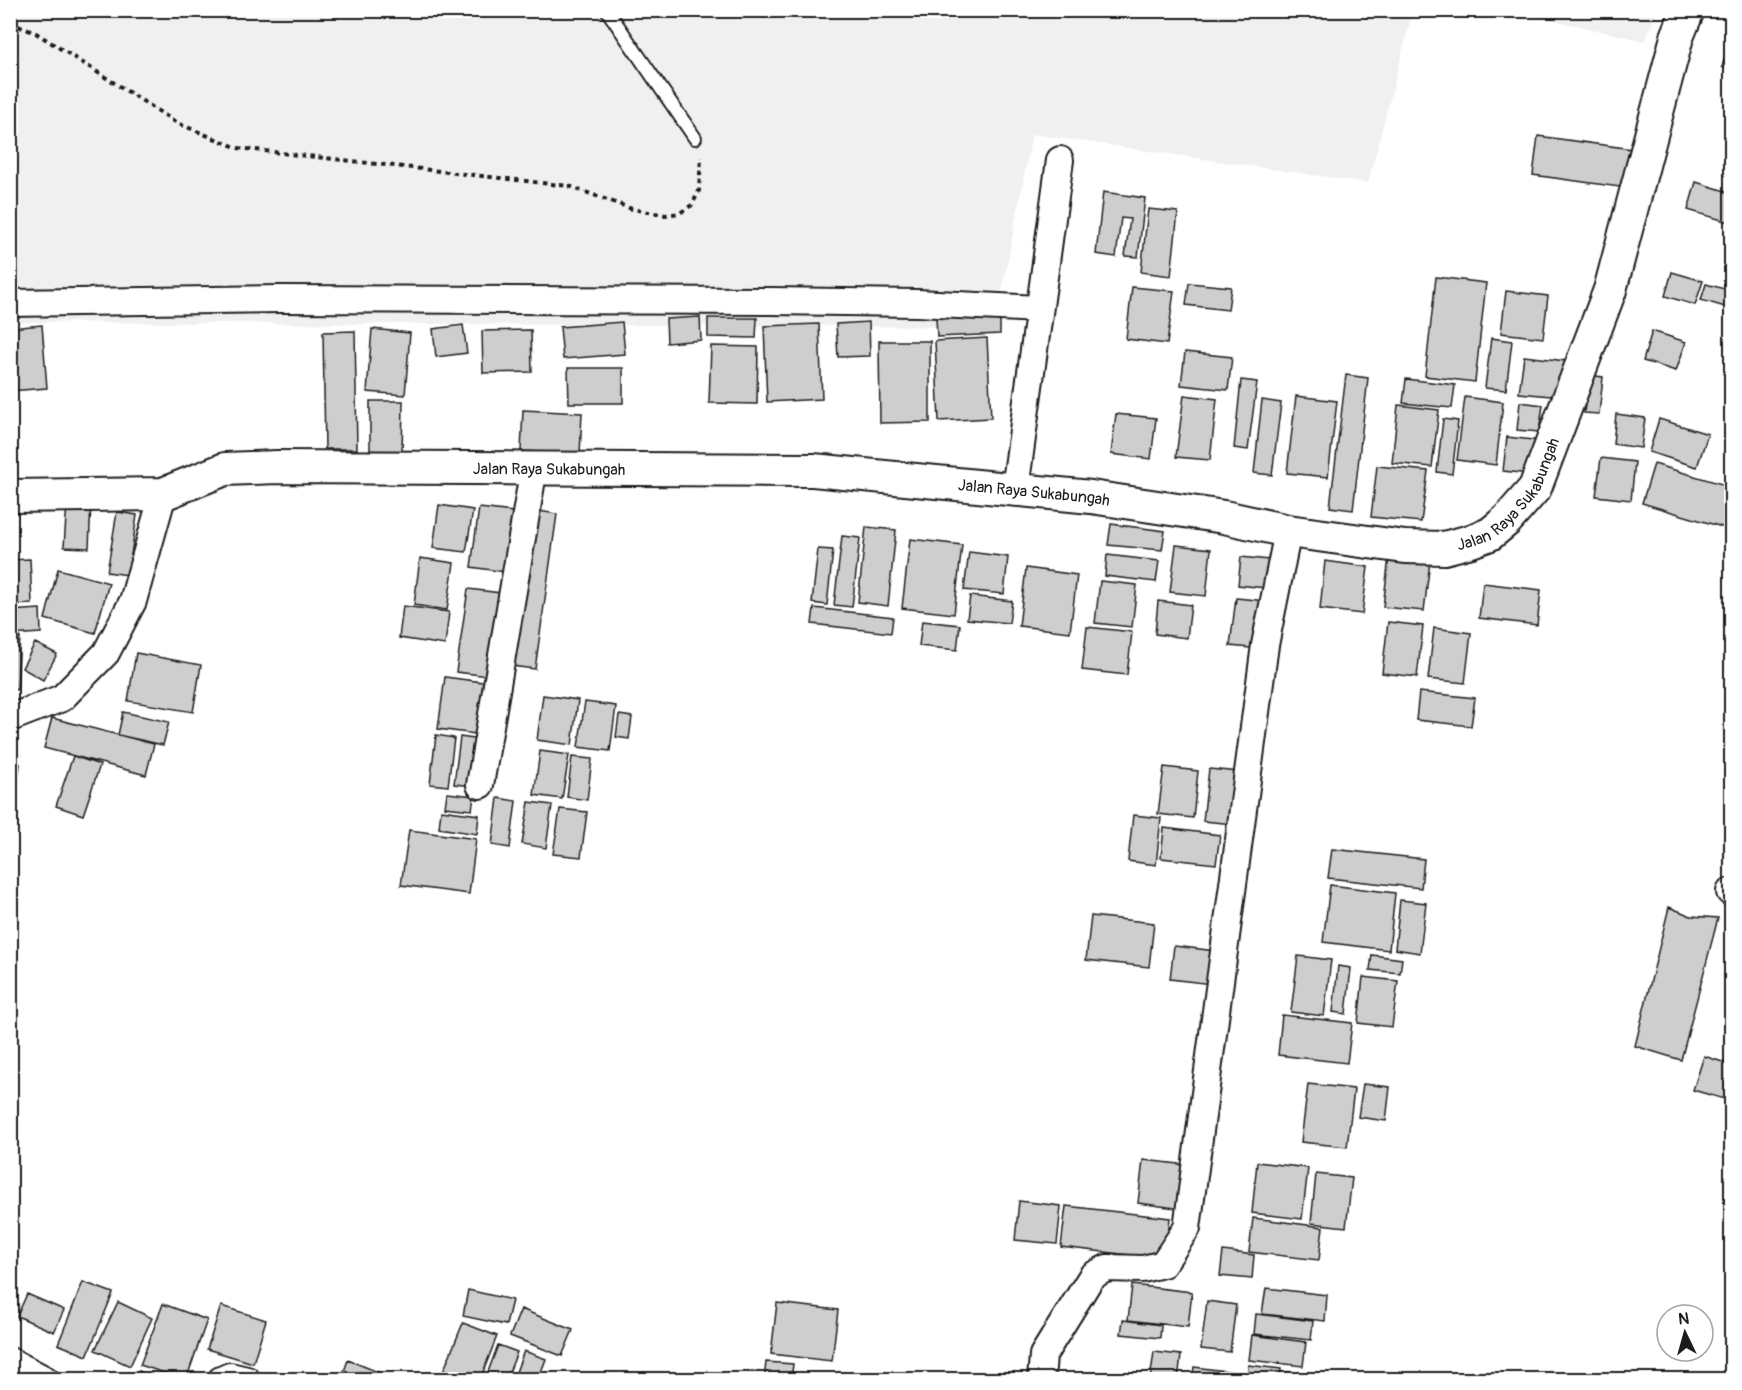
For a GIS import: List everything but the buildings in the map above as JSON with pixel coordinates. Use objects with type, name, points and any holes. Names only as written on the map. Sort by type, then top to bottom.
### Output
[{"type":"street","name":"Jalan Raya Sukabungah","points":[[10,496],[163,494],[225,469],[277,467],[813,470],[1102,498],[1224,517],[1288,531],[1405,547],[1444,548],[1490,534],[1507,520],[1535,488],[1610,290],[1677,37],[1688,10]]},
{"type":"street","points":[[1015,489],[1060,159]]},
{"type":"street","points":[[10,303],[280,299],[917,303],[1039,309]]},
{"type":"street","points":[[480,785],[534,467]]},
{"type":"street","points":[[10,718],[62,698],[106,653],[133,601],[163,494]]},
{"type":"street","points":[[1041,1380],[1043,1355],[1092,1276],[1107,1268],[1143,1269],[1163,1264],[1187,1228],[1265,645],[1288,531]]},
{"type":"street","points":[[10,1361],[46,1380]]},
{"type":"street","points":[[221,1380],[230,1376],[247,1380]]},
{"type":"lane","points":[[607,10],[695,138]]},
{"type":"path","points":[[10,23],[36,33],[177,123],[238,148],[569,186],[632,209],[666,215],[680,213],[692,205],[699,191],[702,171],[695,138]]},
{"type":"shaded area","points":[[11,11],[1413,11],[1368,183],[1032,134],[995,327],[11,322]]},
{"type":"shaded area","points":[[1513,11],[1657,11],[1645,41]]}]
